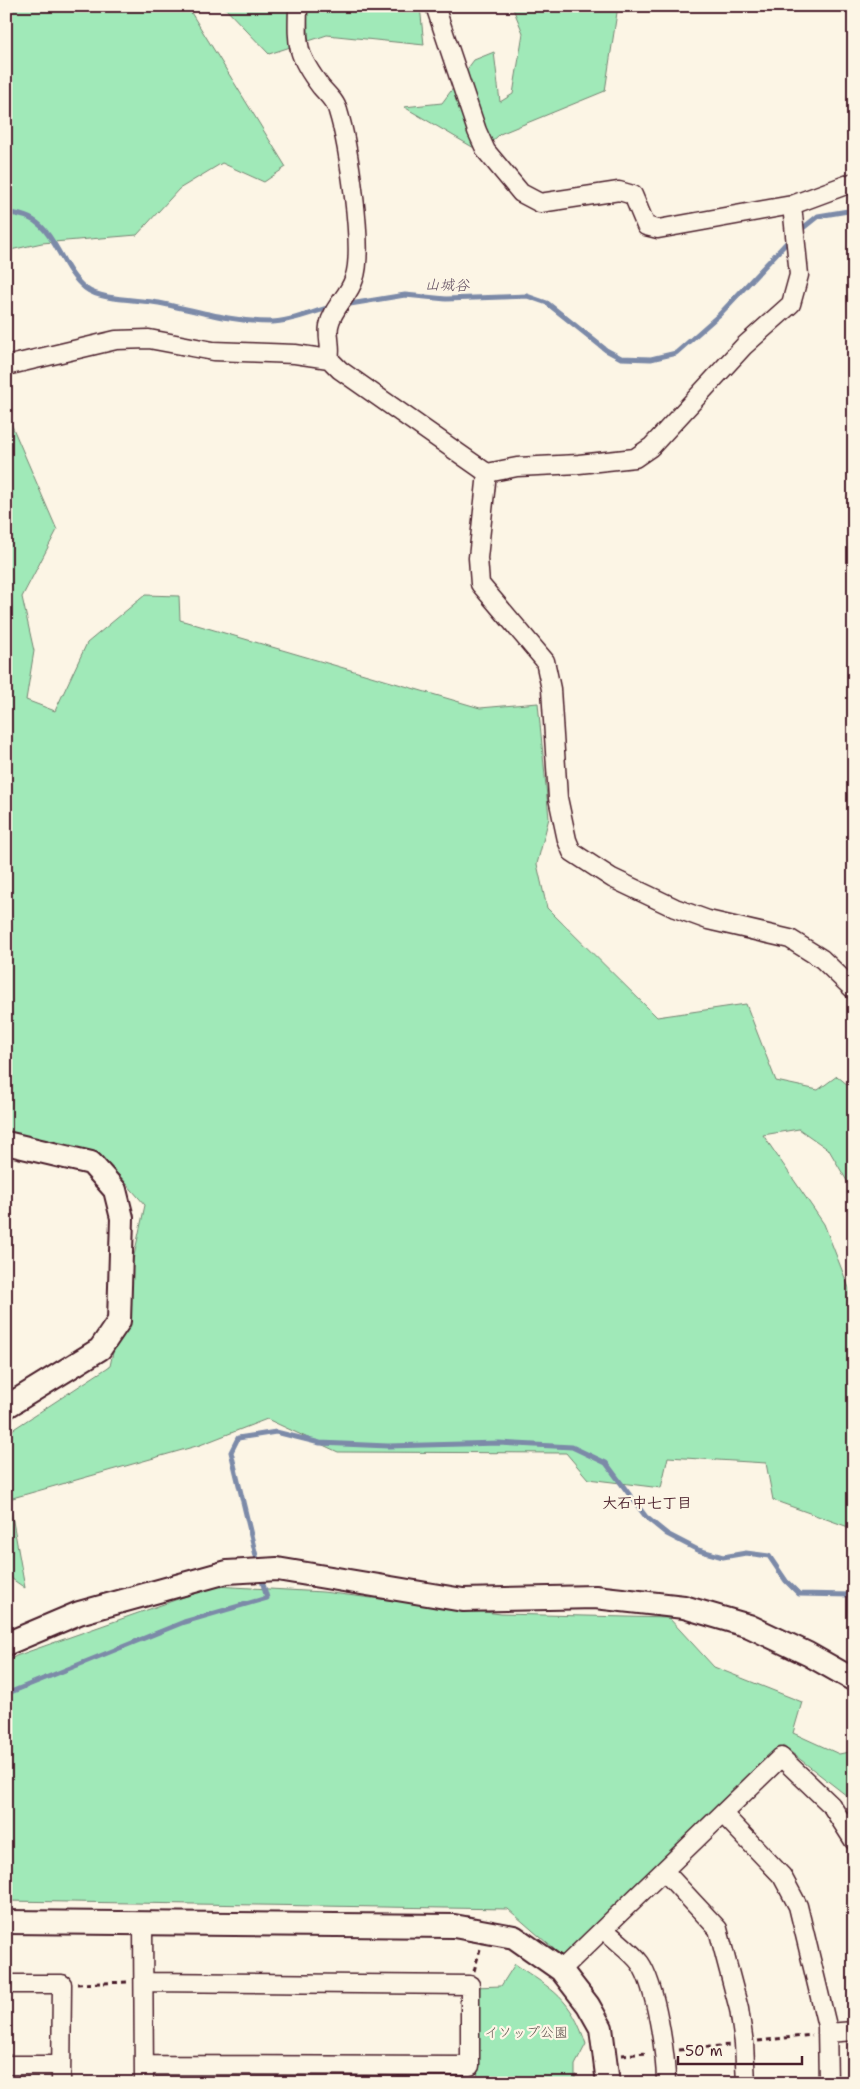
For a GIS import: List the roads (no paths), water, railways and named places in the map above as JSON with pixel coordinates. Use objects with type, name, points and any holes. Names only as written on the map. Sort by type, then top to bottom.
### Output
[{"type":"street","points":[[298,6],[297,46],[309,71],[338,108],[348,147],[359,263],[354,281],[338,306],[329,326],[332,350],[329,360]]},
{"type":"street","points":[[435,6],[477,132],[486,151],[521,193],[540,203],[619,191],[633,195],[646,226],[658,229],[792,205],[854,182]]},
{"type":"street","points":[[6,366],[116,340],[149,339],[213,352],[295,354],[329,360],[340,370],[487,473],[517,468],[635,458],[652,447],[744,346],[790,304],[799,275],[792,205]]},
{"type":"street","points":[[487,473],[478,558],[480,584],[545,660],[552,689],[558,798],[567,840],[572,852],[612,878],[675,908],[708,920],[790,939],[822,959],[854,990]]},
{"type":"street","points":[[6,1143],[91,1163],[115,1190],[122,1218],[119,1321],[100,1349],[6,1407]]},
{"type":"street","points":[[6,1644],[78,1613],[226,1572],[276,1569],[463,1600],[595,1598],[684,1607],[749,1626],[808,1654],[854,1680]]},
{"type":"street","points":[[561,1970],[782,1757],[831,1805],[854,1841]]},
{"type":"street","points":[[723,1814],[782,1876],[798,1906],[827,2033],[828,2083]]},
{"type":"street","points":[[664,1871],[718,1929],[739,2009],[744,2043],[746,2083]]},
{"type":"street","points":[[6,1922],[143,1925],[454,1926],[514,1937],[561,1970],[588,2005],[601,2028],[608,2083]]},
{"type":"street","points":[[143,1925],[144,2074],[470,2066],[470,1985],[144,1982]]},
{"type":"street","points":[[604,1929],[640,1964],[651,1993],[664,2051],[666,2083]]},
{"type":"street","points":[[6,1984],[62,1984],[61,2083]]},
{"type":"street","points":[[827,2033],[854,2031]]},
{"type":"street","points":[[6,2065],[61,2065]]},
{"type":"waterway","name":"山城谷","points":[[798,232],[818,216],[854,210]]},
{"type":"waterway","name":"山城谷","points":[[6,213],[23,215],[36,222],[53,242],[75,278],[85,288],[100,295],[159,303],[215,316],[258,322],[287,320],[331,307]]},
{"type":"waterway","name":"山城谷","points":[[344,305],[405,295],[446,299],[527,296],[547,303],[606,350],[621,358],[651,359],[676,353],[719,315],[792,237]]},
{"type":"waterway","points":[[258,1564],[231,1452],[238,1438],[276,1432],[320,1443],[388,1446],[499,1443],[572,1447],[606,1463],[646,1517],[667,1534],[698,1550],[723,1557],[746,1553],[769,1556],[786,1581],[799,1594],[851,1595],[854,1600]]},
{"type":"waterway","points":[[6,1694],[184,1622],[267,1598],[261,1577]]},
{"type":"district","name":"大石中七丁目","points":[[647,1503]]},
{"type":"park label","name":"イソップ公園","points":[[526,2032]]}]
